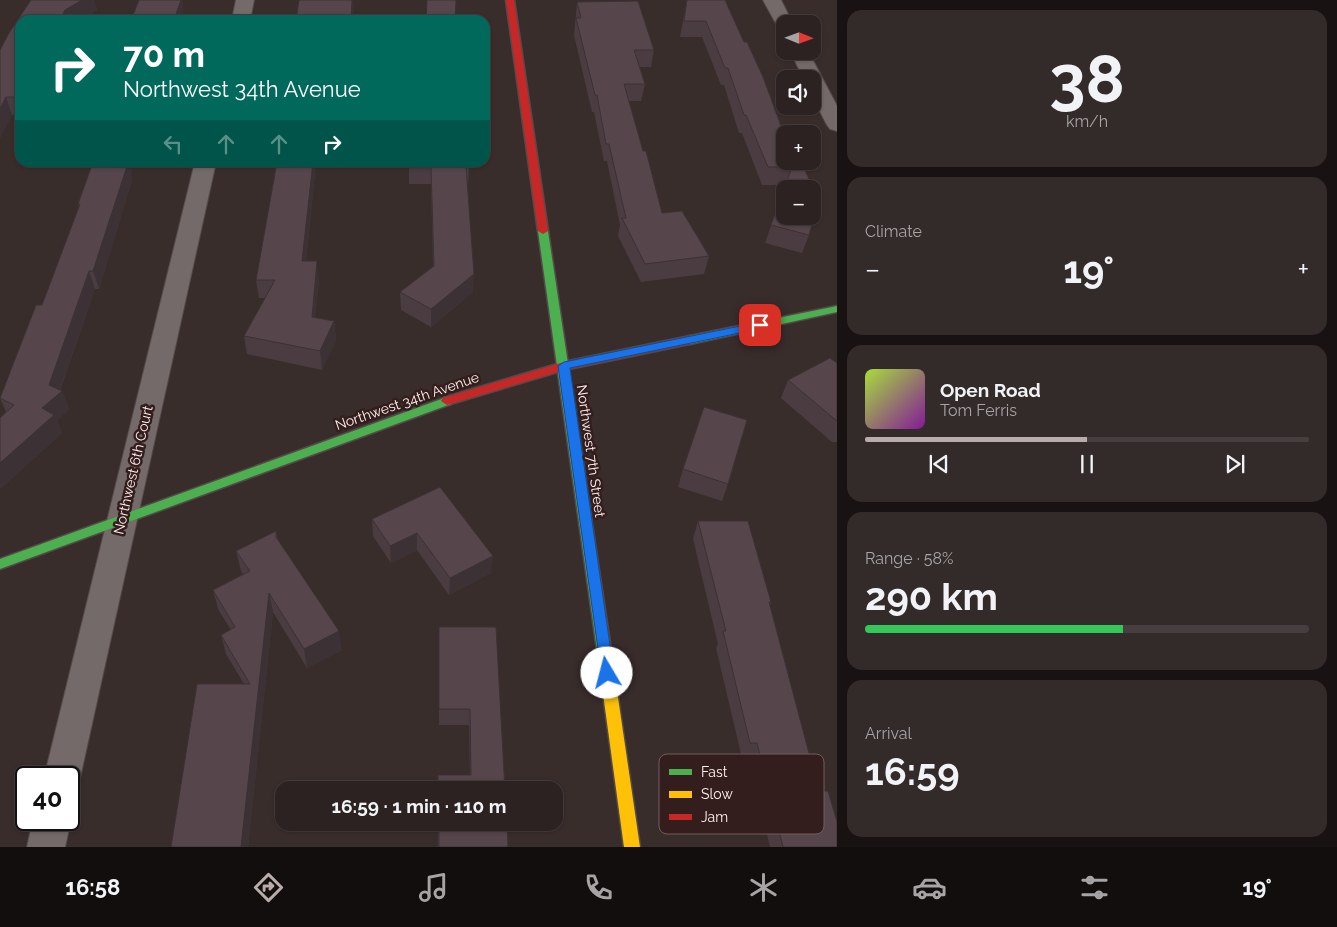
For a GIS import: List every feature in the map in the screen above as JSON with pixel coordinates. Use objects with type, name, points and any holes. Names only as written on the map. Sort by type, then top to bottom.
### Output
[{"type":"street","points":[[241,15],[245,0]]},
{"type":"street","name":"Northwest 7th Street","points":[[510,0],[632,847]]},
{"type":"street","points":[[772,0],[780,15]]},
{"type":"street","points":[[804,60],[837,125]]},
{"type":"street","name":"Northwest 6th Court","points":[[65,766],[205,167]]},
{"type":"street","name":"Northwest 34th Avenue","points":[[0,564],[443,402],[564,366],[837,309]]},
{"type":"street","points":[[46,847],[50,831]]},
{"type":"building","points":[[31,0],[82,0],[65,10],[62,15],[21,15]]},
{"type":"building","points":[[139,0],[181,0],[176,15],[133,15]]},
{"type":"building","points":[[299,0],[352,0],[351,15],[297,15]]},
{"type":"building","points":[[427,0],[456,0],[455,15],[426,15]]},
{"type":"building","points":[[687,0],[725,0],[744,42],[747,42],[763,77],[781,125],[776,125],[776,167],[768,167],[746,115],[744,115],[728,68],[725,68],[706,21],[684,21]]},
{"type":"building","points":[[638,1],[654,50],[634,50],[645,84],[624,84],[643,151],[646,151],[662,213],[682,211],[709,256],[645,264],[622,218],[626,218],[609,144],[606,144],[597,95],[595,95],[576,18],[581,18],[577,2]]},
{"type":"building","points":[[15,24],[15,97],[6,97],[0,109],[0,50]]},
{"type":"building","points":[[91,167],[127,167],[93,271],[89,271],[49,385],[62,391],[42,408],[54,415],[0,463],[0,418],[14,405],[0,398],[36,305],[42,305],[80,204],[78,204]]},
{"type":"building","points":[[276,167],[312,167],[302,261],[317,261],[312,317],[334,321],[320,351],[244,336],[275,280],[256,280]]},
{"type":"building","points":[[431,167],[466,167],[474,274],[431,309],[400,292],[434,266]]},
{"type":"building","points":[[791,170],[805,170],[810,180],[787,180]]},
{"type":"building","points":[[776,211],[776,225],[812,225],[809,235],[771,225]]},
{"type":"building","points":[[830,358],[837,363],[837,421],[788,380]]},
{"type":"building","points":[[704,407],[747,420],[728,484],[683,469]]},
{"type":"building","points":[[440,487],[493,556],[450,578],[417,533],[390,546],[372,519]]},
{"type":"building","points":[[698,521],[748,521],[771,602],[769,602],[809,754],[760,754],[757,743],[750,743],[723,631],[726,631]]},
{"type":"building","points":[[276,531],[276,537],[339,631],[304,649],[269,593],[241,847],[171,847],[197,684],[250,684],[221,635],[235,627],[213,590],[250,571],[236,551]]},
{"type":"building","points":[[439,627],[496,627],[505,781],[438,781],[438,775],[471,775],[470,709],[439,709]]},
{"type":"building","points":[[824,791],[828,791],[837,822],[837,847],[783,847],[780,834],[824,834]]},
{"type":"building","points":[[439,831],[507,831],[508,847],[439,847]]},
{"type":"traffic: fast","points":[[543,231],[605,657]]},
{"type":"traffic: fast","points":[[690,340],[837,309]]},
{"type":"traffic: fast","points":[[0,564],[447,401]]},
{"type":"traffic: slow","points":[[605,657],[632,847]]},
{"type":"traffic: jam","points":[[510,0],[543,231]]},
{"type":"traffic: jam","points":[[447,401],[564,366],[690,340]]},
{"type":"route","points":[[607,673],[564,366],[760,325]]}]
